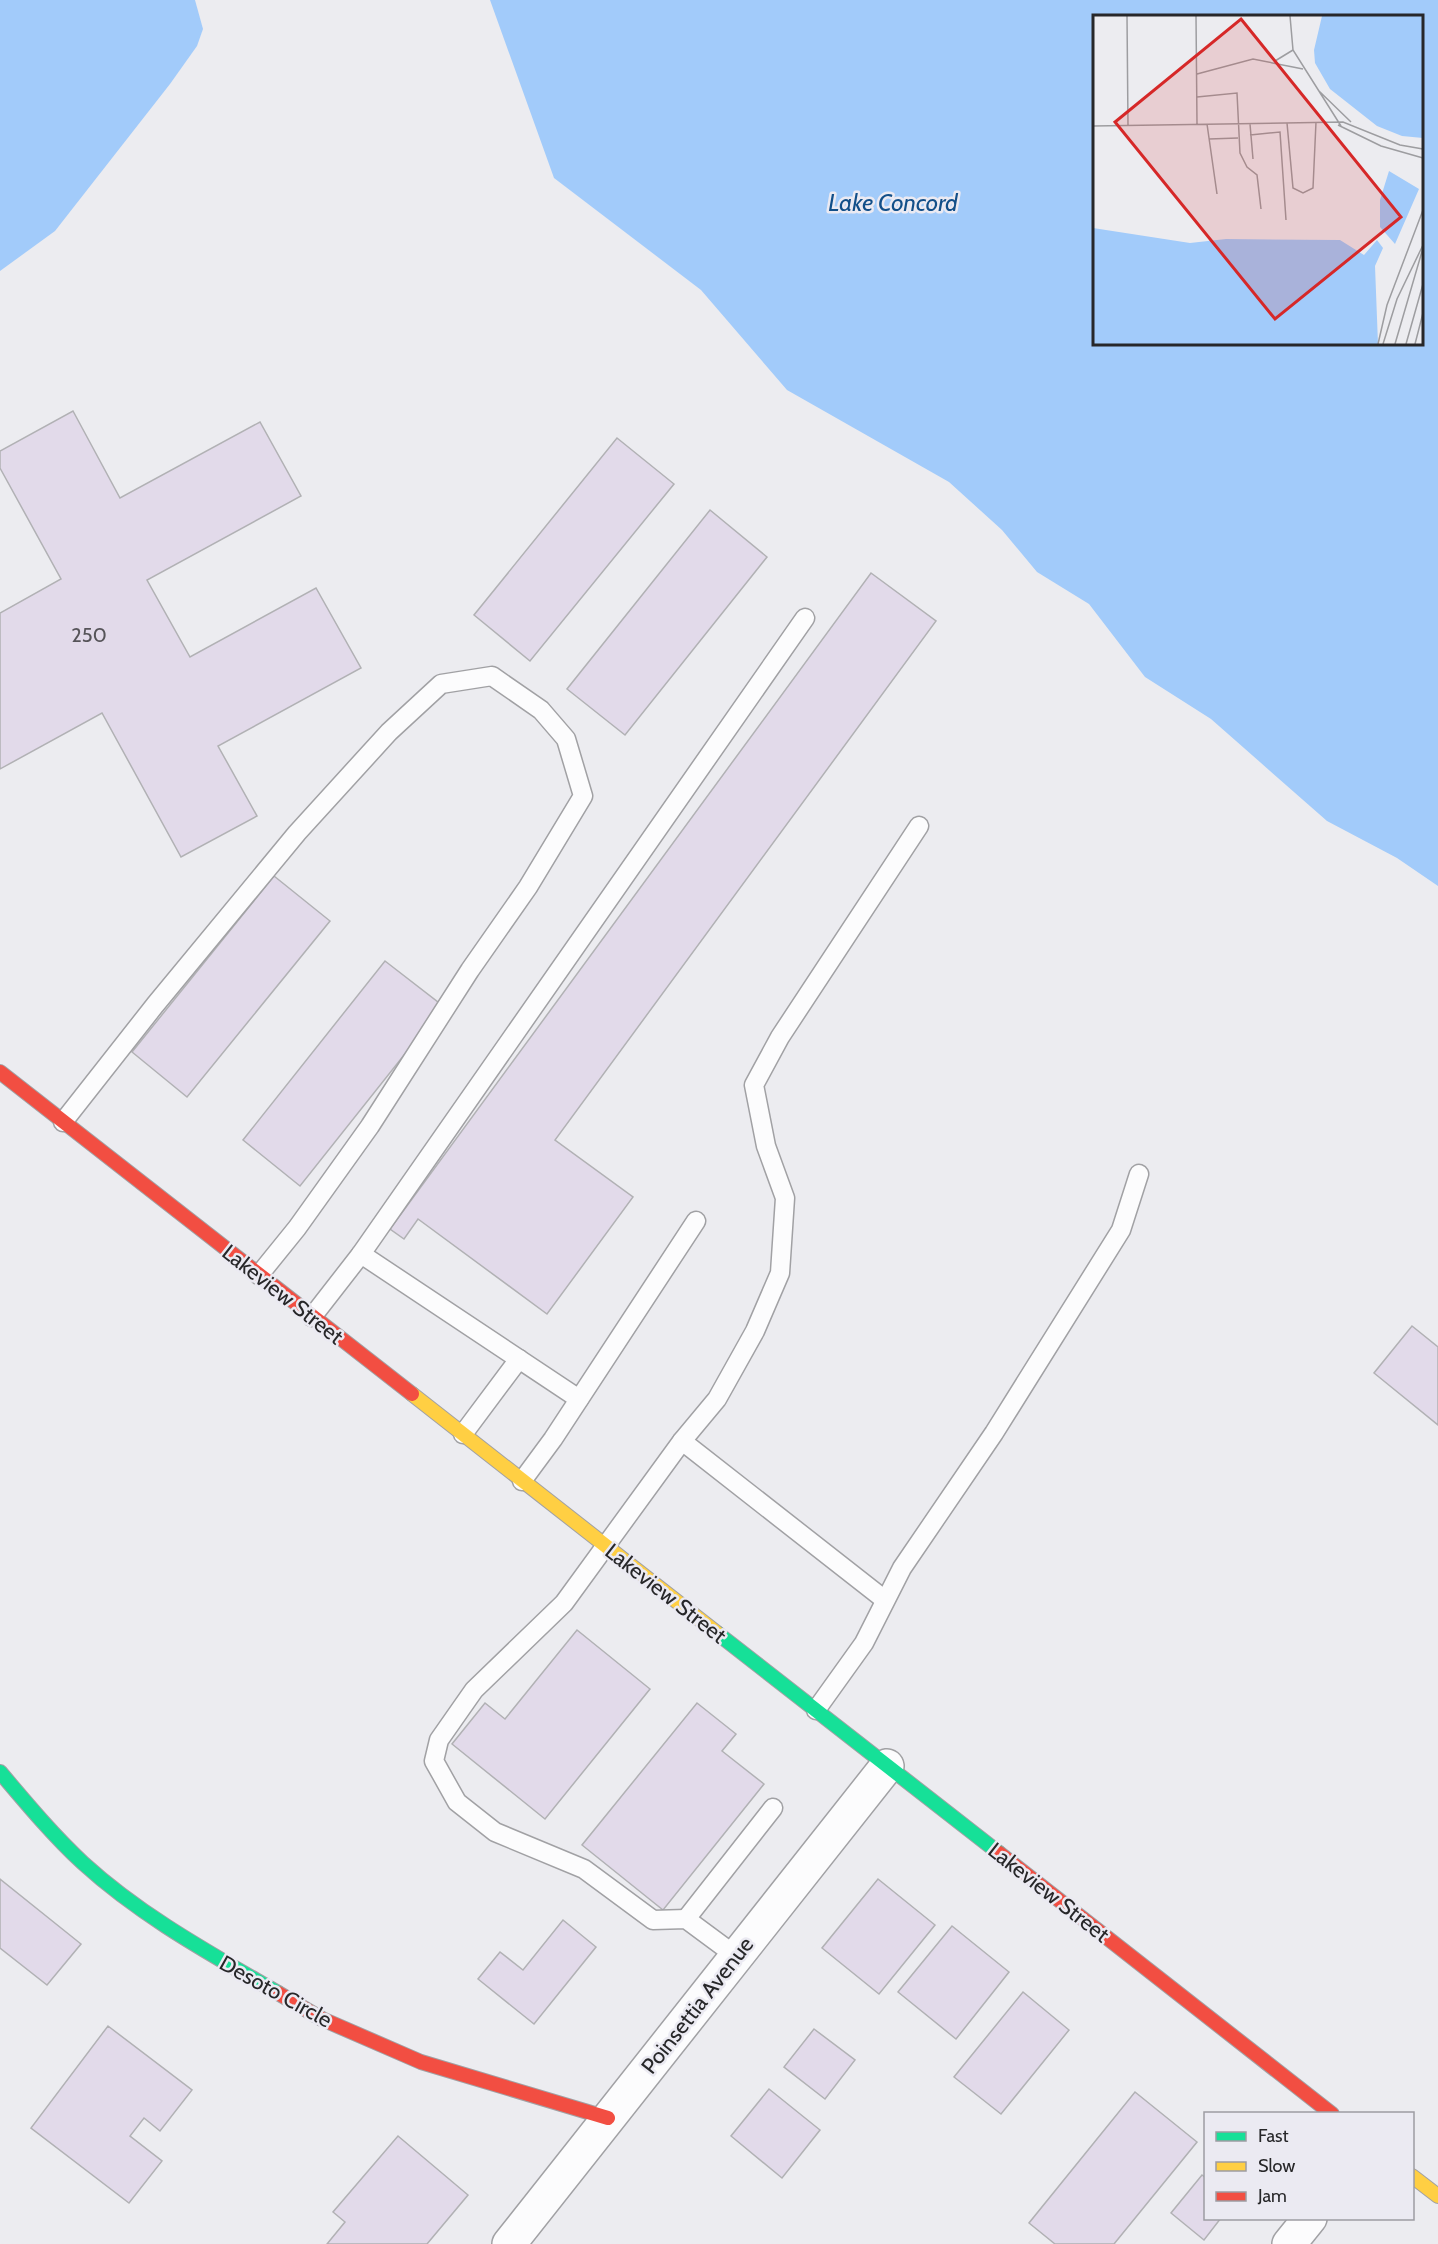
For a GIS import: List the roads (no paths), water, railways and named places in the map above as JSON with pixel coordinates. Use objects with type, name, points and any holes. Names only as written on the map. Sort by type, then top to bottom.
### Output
[{"type":"street","name":"Lakeview Street","points":[[0,1072],[1329,2112]]},
{"type":"street","name":"Poinsettia Avenue","points":[[509,2244],[887,1766]]},
{"type":"street","name":"Desoto Circle","points":[[0,1772],[50,1831],[85,1865],[142,1910],[212,1956],[322,2019],[421,2062],[608,2118]]},
{"type":"street","points":[[1414,2177],[1438,2196]]},
{"type":"street","points":[[1289,2244],[1308,2220]]},
{"type":"lane","points":[[312,1317],[361,1254],[805,618]]},
{"type":"lane","points":[[63,1122],[155,1005],[297,833],[389,732],[441,684],[492,676],[540,710],[566,739],[583,796],[528,888],[470,970],[370,1126],[297,1228],[259,1275]]},
{"type":"lane","points":[[736,1956],[686,1919],[653,1920],[584,1869],[495,1832],[457,1802],[434,1761],[439,1740],[474,1690],[564,1603],[682,1441],[717,1399],[755,1331],[780,1273],[785,1198],[766,1146],[754,1085],[780,1037],[919,826]]},
{"type":"lane","points":[[816,1710],[864,1643],[902,1568],[994,1433],[1121,1230],[1139,1174]]},
{"type":"lane","points":[[522,1481],[696,1221]]},
{"type":"lane","points":[[361,1254],[579,1399]]},
{"type":"lane","points":[[463,1434],[519,1359]]},
{"type":"lane","points":[[682,1441],[885,1600]]},
{"type":"lane","points":[[686,1919],[773,1808]]},
{"type":"water","points":[[0,0],[195,0],[203,29],[197,46],[170,84],[55,231],[0,271]]},
{"type":"water","name":"Lake Concord","points":[[490,0],[1438,0],[1438,886],[1397,858],[1327,821],[1211,719],[1145,677],[1089,604],[1037,572],[1002,530],[949,482],[787,390],[701,290],[554,178]]}]
